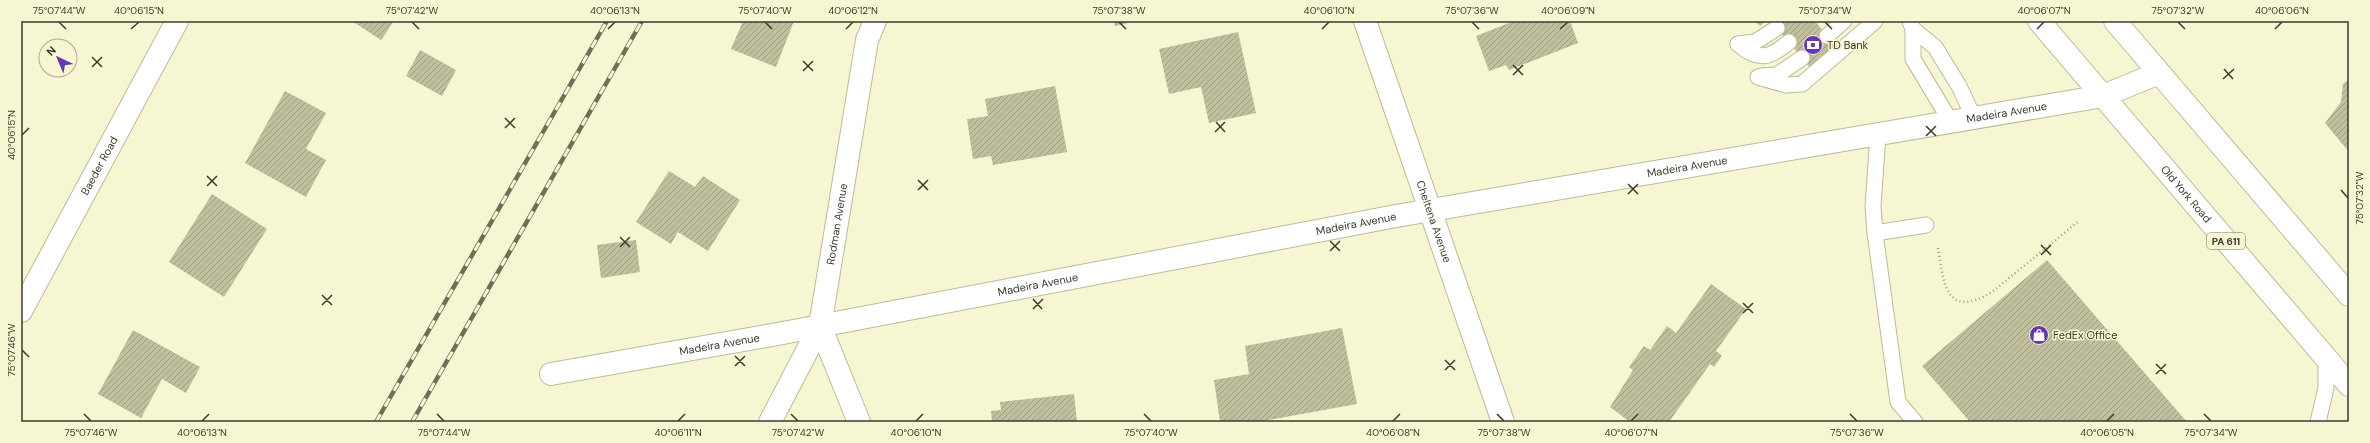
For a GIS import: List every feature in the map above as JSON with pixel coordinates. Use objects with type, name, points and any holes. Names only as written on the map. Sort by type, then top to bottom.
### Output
[{"type":"main road","name":"Baeder Road","points":[[21,311],[177,21]]},
{"type":"main road","name":"Rodman Avenue","points":[[820,326],[867,40],[875,21]]},
{"type":"main road","name":"Cheltena Avenue","points":[[1366,21],[1503,422]]},
{"type":"main road","name":"Old York Road","points":[[2039,21],[2349,385]]},
{"type":"main road","points":[[2115,21],[2349,295]]},
{"type":"main road","name":"Madeira Avenue","points":[[551,374],[820,326],[1431,211],[2103,96],[2159,73]]},
{"type":"main road","points":[[770,422],[820,326]]},
{"type":"main road","points":[[820,326],[859,422]]},
{"type":"lane","points":[[1827,36],[1844,21]]},
{"type":"lane","points":[[1802,58],[1777,75],[1758,77],[1786,85],[1802,84],[1875,21]]},
{"type":"lane","points":[[1911,25],[1935,47],[1959,86],[1974,118]]},
{"type":"lane","points":[[1911,25],[1913,59],[1951,122]]},
{"type":"lane","points":[[1777,28],[1755,42],[1738,44],[1748,52],[1760,56],[1775,54],[1789,42]]},
{"type":"lane","points":[[1878,135],[1873,206],[1875,233],[1898,402],[1915,422]]},
{"type":"lane","points":[[1875,233],[1926,225]]},
{"type":"lane","points":[[2318,422],[2326,388],[2326,358]]},
{"type":"path","points":[[1938,247],[1945,286],[1952,297],[1965,302],[1978,300],[1992,292],[2079,221]]},
{"type":"building","points":[[352,21],[394,21],[381,40]]},
{"type":"building","points":[[743,21],[794,21],[776,67],[731,49]]},
{"type":"building","points":[[1114,21],[1132,21],[1132,22],[1115,26]]},
{"type":"building","points":[[1514,21],[1570,21],[1578,43],[1509,70],[1506,65],[1489,71],[1476,36]]},
{"type":"building","points":[[1755,21],[1766,21],[1760,26]]},
{"type":"building","name":"TD Bank","points":[[1771,21],[1815,21],[1837,48],[1812,70]]},
{"type":"building","points":[[1238,32],[1256,113],[1209,123],[1201,87],[1169,94],[1159,49]]},
{"type":"building","points":[[420,50],[456,70],[442,96],[406,76]]},
{"type":"building","points":[[2349,79],[2349,152],[2325,123],[2341,102],[2343,84]]},
{"type":"building","points":[[1055,86],[1067,152],[993,165],[991,156],[973,159],[967,119],[988,116],[985,99]]},
{"type":"building","points":[[285,91],[326,113],[306,149],[326,160],[306,197],[245,163]]},
{"type":"building","points":[[669,171],[695,187],[703,176],[740,200],[708,251],[678,232],[671,244],[636,222]]},
{"type":"building","points":[[212,194],[267,229],[224,297],[169,262]]},
{"type":"building","points":[[636,240],[640,272],[601,278],[597,245]]},
{"type":"building","points":[[2047,260],[2187,422],[1970,422],[1922,366]]},
{"type":"building","points":[[1711,284],[1746,309],[1716,351],[1722,356],[1714,367],[1710,364],[1669,422],[1630,422],[1610,407],[1633,370],[1629,367],[1644,346],[1650,350],[1667,326],[1676,333]]},
{"type":"building","points":[[1342,328],[1357,404],[1258,422],[1220,422],[1214,380],[1249,374],[1245,346]]},
{"type":"building","points":[[133,330],[200,367],[186,393],[162,379],[141,418],[98,394]]},
{"type":"building","points":[[1074,394],[1077,422],[992,422],[991,411],[1001,410],[1000,402]]},
{"type":"railway","points":[[376,422],[607,21]]},
{"type":"railway","points":[[412,422],[642,21]]},
{"type":"place","name":"TD Bank","points":[[1813,45]]},
{"type":"place","name":"FedEx Office","points":[[2039,335]]}]
